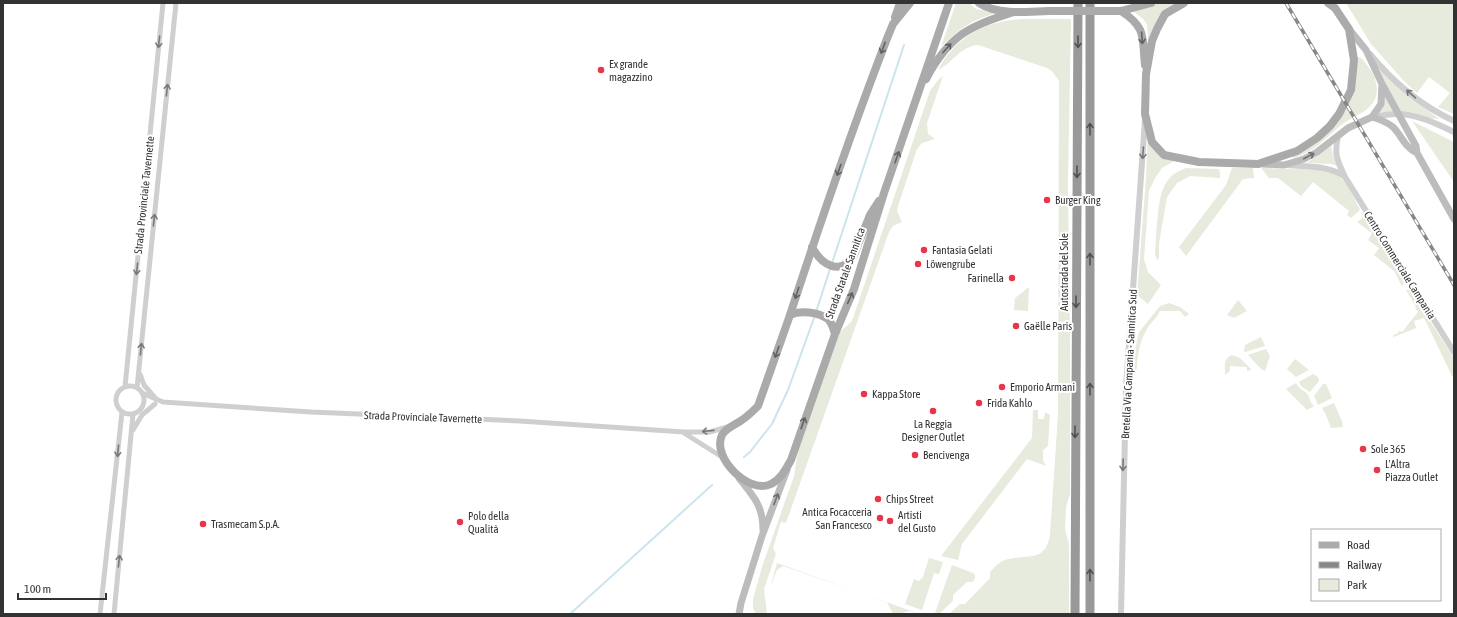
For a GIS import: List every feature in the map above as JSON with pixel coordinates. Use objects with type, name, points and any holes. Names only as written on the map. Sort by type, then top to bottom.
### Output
[{"type":"highway","name":"Autostrada del Sole","points":[[1075,614],[1078,3]]},
{"type":"highway","points":[[1090,3],[1090,614]]},
{"type":"main road","points":[[722,457],[720,449],[724,432],[758,406],[856,118],[900,3]]},
{"type":"main road","points":[[893,24],[910,3]]},
{"type":"main road","name":"Strada Statale Sannitica","points":[[739,614],[762,536],[791,460],[835,334],[854,289],[884,194],[949,3]]},
{"type":"main road","name":"Strada Statale Sannitica","points":[[978,3],[994,9],[1014,12],[1121,11],[1151,3]]},
{"type":"main road","points":[[1146,74],[1152,41],[1156,29],[1165,14],[1184,3]]},
{"type":"main road","points":[[1328,3],[1335,8],[1348,29],[1366,50],[1397,114],[1416,146],[1418,153],[1454,218]]},
{"type":"main road","points":[[1121,11],[1133,19],[1139,26],[1142,33],[1146,74],[1145,114],[1152,142],[1164,155],[1200,162],[1284,165],[1304,159],[1317,152],[1348,128],[1372,117],[1381,104],[1382,84]]},
{"type":"main road","name":"Strada Statale Sannitica","points":[[919,93],[941,54],[955,39],[974,26],[1014,12]]},
{"type":"main road","points":[[1258,164],[1297,151],[1317,138],[1330,126],[1339,114],[1351,90],[1354,60],[1348,29]]},
{"type":"main road","points":[[1372,117],[1384,121],[1393,127],[1411,150],[1418,153]]},
{"type":"main road","points":[[812,247],[819,258],[830,266],[839,268],[848,263],[853,257],[870,215],[884,194]]},
{"type":"main road","points":[[789,318],[800,311],[823,316],[828,319],[835,334]]},
{"type":"main road","name":"Strada Statale Sannitica","points":[[722,457],[738,476],[755,485],[766,486],[776,481],[784,472],[791,460]]},
{"type":"main road","points":[[738,476],[755,499],[762,512],[762,536]]},
{"type":"street","name":"Strada Provinciale Tavernette","points":[[100,614],[122,412],[116,405],[116,396],[125,386],[163,3]]},
{"type":"street","name":"Strada Provinciale Tavernette","points":[[176,3],[137,388],[142,393],[156,402],[311,412],[520,421],[684,432],[710,432],[732,426]]},
{"type":"street","points":[[1366,50],[1378,64],[1414,97],[1442,116],[1454,122]]},
{"type":"street","name":"Bretella Via Campania - Sannitica Sud","points":[[1121,614],[1126,387],[1145,114]]},
{"type":"street","points":[[1372,117],[1397,114],[1412,116],[1428,120],[1454,132]]},
{"type":"street","name":"Centro Commerciale Campania","points":[[1338,136],[1336,159],[1345,177],[1454,352]]},
{"type":"street","points":[[1284,165],[1326,168],[1335,170],[1345,177]]},
{"type":"street","name":"Strada Provinciale Tavernette","points":[[139,368],[144,385],[156,402]]},
{"type":"street","points":[[125,386],[133,386],[137,388]]},
{"type":"street","points":[[139,411],[144,402],[142,393]]},
{"type":"street","points":[[122,412],[133,414],[156,402]]},
{"type":"street","points":[[131,434],[142,415],[156,402]]},
{"type":"street","points":[[114,614],[133,414]]},
{"type":"street","name":"Strada Provinciale Tavernette","points":[[684,432],[722,457]]},
{"type":"green space","points":[[956,3],[969,3],[976,9],[996,13],[972,22],[941,47]]},
{"type":"green space","points":[[1159,3],[1176,3],[1169,8],[1149,51],[1147,24],[1133,11]]},
{"type":"green space","points":[[1346,3],[1454,3],[1454,114],[1438,107],[1450,93],[1429,77],[1417,93],[1403,80],[1371,44]]},
{"type":"green space","points":[[1020,19],[1071,19],[1068,183],[1070,494],[1066,507],[1065,530],[1069,544],[1069,614],[949,614],[960,604],[965,604],[990,578],[990,572],[998,564],[1008,559],[1037,555],[1043,551],[1047,545],[1050,535],[1058,415],[1059,81],[1052,71],[1047,68],[978,45],[971,46],[961,52],[938,70],[945,58],[953,49],[972,33],[994,24]]},
{"type":"green space","points":[[1358,57],[1366,63],[1374,77],[1377,92],[1375,99],[1363,112],[1348,120],[1313,149],[1294,158],[1292,157],[1340,116]]},
{"type":"green space","points":[[1374,62],[1413,98],[1439,119],[1377,114],[1383,105]]},
{"type":"green space","points":[[943,76],[927,123],[928,134],[935,139],[922,143],[917,149],[898,206],[897,211],[902,222],[893,226],[889,232],[786,523],[781,522],[773,548],[776,554],[764,589],[767,614],[756,614],[753,608],[753,599],[762,567],[794,476],[798,451],[839,333],[852,321],[930,91]]},
{"type":"green space","points":[[1412,121],[1454,142],[1454,182]]},
{"type":"green space","points":[[1148,129],[1151,140],[1176,160],[1162,168],[1149,191],[1144,259],[1148,272],[1161,285],[1148,304],[1137,295],[1146,178]]},
{"type":"green space","points":[[1331,145],[1337,166],[1331,164],[1307,163]]},
{"type":"green space","points":[[1186,168],[1219,169],[1220,178],[1190,176],[1177,183],[1167,197],[1159,243],[1159,258],[1157,260],[1155,254],[1161,195],[1164,186],[1170,178]]},
{"type":"green space","points":[[1232,168],[1253,168],[1254,178],[1243,179],[1186,256],[1179,247],[1226,185]]},
{"type":"green space","points":[[1261,168],[1330,170],[1345,183],[1360,210],[1351,218],[1347,215],[1349,211],[1313,182],[1301,196],[1278,178],[1269,178]]},
{"type":"green space","points":[[1364,217],[1405,282],[1402,286],[1394,271],[1374,255],[1379,248],[1368,240],[1372,233],[1357,222]]},
{"type":"green space","points":[[1029,287],[1028,311],[1014,310],[1015,298]]},
{"type":"green space","points":[[1406,290],[1410,290],[1454,358],[1454,375],[1452,376],[1424,318],[1414,321],[1416,328],[1394,337],[1393,335],[1399,331],[1402,332],[1418,312]]},
{"type":"green space","points":[[1238,300],[1247,311],[1234,318],[1227,315]]},
{"type":"green space","points":[[1169,303],[1180,307],[1189,314],[1185,317],[1180,311],[1160,311],[1142,338],[1139,349],[1137,369],[1133,369],[1139,332],[1160,306]]},
{"type":"green space","points":[[1261,337],[1265,346],[1245,352],[1244,351],[1245,345]]},
{"type":"green space","points":[[1266,349],[1270,356],[1265,371],[1261,369],[1248,355]]},
{"type":"green space","points":[[1232,355],[1240,358],[1251,370],[1247,371],[1247,367],[1230,366],[1230,371],[1225,375],[1227,358]]},
{"type":"green space","points":[[1295,359],[1309,370],[1296,377],[1287,369]]},
{"type":"green space","points":[[1313,374],[1318,377],[1319,381],[1310,392],[1302,387],[1299,382]]},
{"type":"green space","points":[[1296,383],[1308,395],[1314,406],[1307,410],[1286,389]]},
{"type":"green space","points":[[1323,384],[1326,384],[1332,398],[1318,405],[1314,396]]},
{"type":"green space","points":[[1334,403],[1343,427],[1331,428],[1322,408]]},
{"type":"green space","points":[[1033,410],[1038,410],[1038,419],[1044,419],[1045,412],[1050,415],[1048,446],[1043,450],[1043,461],[1046,466],[1027,459],[962,544],[958,560],[941,556],[1032,438]]},
{"type":"green space","points":[[929,558],[943,562],[939,574],[934,573],[922,610],[905,604],[914,579],[919,581],[923,577]]},
{"type":"green space","points":[[777,563],[861,593],[783,566],[777,570],[770,588]]},
{"type":"green space","points":[[952,565],[973,573],[975,575],[975,579],[972,582],[967,582],[953,595],[953,601],[939,614],[935,612]]},
{"type":"green space","points":[[887,602],[917,613],[909,611],[893,614]]},
{"type":"waterway","points":[[832,263],[904,45]]},
{"type":"waterway","points":[[816,312],[830,269]]},
{"type":"waterway","points":[[744,457],[750,452],[772,424],[788,390],[814,318]]},
{"type":"waterway","points":[[570,614],[712,485]]},
{"type":"railway","points":[[1286,3],[1454,285]]},
{"type":"place","name":"Ex grande magazzino","points":[[601,70]]},
{"type":"place","name":"Burger King","points":[[1047,200]]},
{"type":"place","name":"Fantasia Gelati","points":[[924,250]]},
{"type":"place","name":"Löwengrube","points":[[918,264]]},
{"type":"place","name":"Farinella","points":[[1012,278]]},
{"type":"place","name":"Gaëlle Paris","points":[[1016,326]]},
{"type":"place","name":"Emporio Armani","points":[[1002,387]]},
{"type":"place","name":"Kappa Store","points":[[864,394]]},
{"type":"place","name":"Frida Kahlo","points":[[979,403]]},
{"type":"place","name":"La Reggia Designer Outlet","points":[[933,411]]},
{"type":"place","name":"Sole 365","points":[[1363,449]]},
{"type":"place","name":"Bencivenga","points":[[915,455]]},
{"type":"place","name":"L'Altra Piazza Outlet","points":[[1377,470]]},
{"type":"place","name":"Chips Street","points":[[878,499]]},
{"type":"place","name":"Antica Focacceria San Francesco","points":[[880,518]]},
{"type":"place","name":"Artisti del Gusto","points":[[890,521]]},
{"type":"place","name":"Polo della Qualità","points":[[460,522]]},
{"type":"place","name":"Trasmecam S.p.A.","points":[[203,524]]}]
